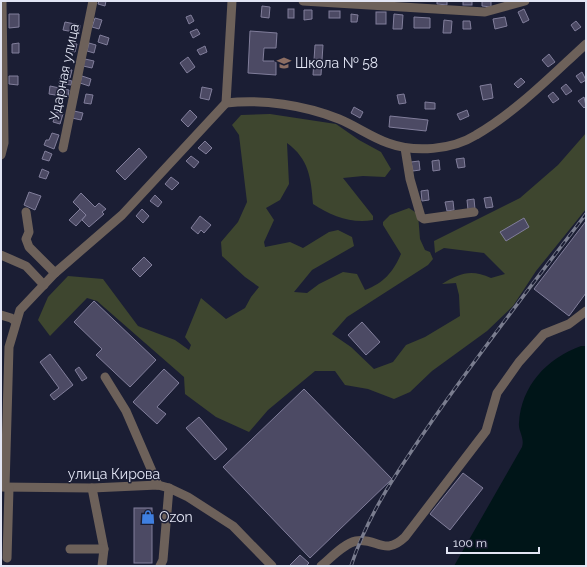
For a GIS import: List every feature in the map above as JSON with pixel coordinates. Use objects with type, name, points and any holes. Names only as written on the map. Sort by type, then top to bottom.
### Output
[{"type":"street","points":[[1,156],[4,143],[2,1]]},
{"type":"street","name":"Ударная улица","points":[[63,148],[93,1]]},
{"type":"street","points":[[8,558],[3,468],[5,345],[20,310],[55,273],[122,215],[226,103],[232,1]]},
{"type":"street","points":[[303,1],[485,12],[524,1]]},
{"type":"street","points":[[226,103],[274,103],[310,110],[339,119],[387,143],[405,148],[448,147],[476,136],[524,102],[586,44]]},
{"type":"street","points":[[405,148],[410,179],[421,217],[424,219],[474,212]]},
{"type":"street","points":[[26,212],[29,232],[26,239],[29,247],[55,273]]},
{"type":"street","points":[[1,255],[26,266],[44,285]]},
{"type":"street","points":[[320,566],[345,546],[355,541],[365,540],[381,546],[389,547],[398,544],[486,431],[497,393],[519,362],[544,334],[569,324],[586,311]]},
{"type":"street","points":[[1,315],[15,321]]},
{"type":"street","points":[[105,377],[126,411],[158,485]]},
{"type":"street","name":"улица Кирова","points":[[5,487],[92,488],[158,485],[169,488],[188,496],[233,526],[272,566]]},
{"type":"street","points":[[92,488],[104,550],[102,566]]},
{"type":"street","points":[[160,566],[163,560],[169,488]]},
{"type":"street","points":[[70,549],[104,550]]},
{"type":"green space","points":[[270,114],[336,124],[359,140],[381,152],[391,169],[385,177],[363,176],[343,178],[373,216],[373,220],[357,221],[342,218],[313,204],[308,170],[300,156],[287,143],[289,184],[280,200],[266,208],[274,220],[264,242],[265,247],[290,242],[303,248],[329,232],[338,230],[352,237],[354,246],[312,270],[294,292],[307,293],[319,284],[343,272],[357,274],[365,290],[378,284],[395,266],[401,254],[383,225],[383,222],[390,215],[409,208],[418,214],[420,239],[425,250],[430,252],[433,259],[428,265],[347,317],[332,334],[351,347],[374,369],[393,362],[406,345],[425,337],[460,316],[459,295],[456,283],[442,284],[454,277],[471,273],[484,275],[491,278],[505,274],[484,253],[444,248],[435,253],[434,241],[520,198],[558,165],[586,133],[586,209],[536,271],[513,306],[487,331],[432,371],[410,392],[394,399],[368,389],[345,385],[335,371],[315,371],[268,410],[249,432],[216,417],[185,394],[184,377],[97,301],[87,298],[50,336],[38,320],[48,297],[68,276],[103,279],[138,326],[175,340],[189,350],[191,345],[185,337],[201,298],[226,319],[245,308],[259,287],[245,277],[222,256],[221,242],[238,222],[247,202],[239,135],[232,125],[241,115]]},
{"type":"shaded area","points":[[581,346],[586,346],[586,566],[454,566],[522,447],[523,441],[519,423],[525,397],[531,386],[538,375],[557,358]]},
{"type":"building","points":[[99,1],[106,1],[105,6],[98,4]]},
{"type":"building","points":[[437,1],[447,1],[447,5],[437,4]]},
{"type":"building","points":[[463,1],[472,1],[472,5],[463,5]]},
{"type":"building","points":[[482,1],[491,1],[491,7],[482,6]]},
{"type":"building","points":[[262,6],[270,7],[269,18],[261,17]]},
{"type":"building","points":[[288,9],[294,9],[294,18],[288,18]]},
{"type":"building","points":[[524,9],[529,20],[523,23],[518,12]]},
{"type":"building","points":[[304,10],[312,10],[312,19],[304,20]]},
{"type":"building","points":[[329,11],[340,11],[340,18],[329,18]]},
{"type":"building","points":[[376,12],[386,12],[386,24],[376,24]]},
{"type":"building","points":[[9,14],[19,14],[19,27],[9,28]]},
{"type":"building","points":[[351,14],[358,15],[357,22],[351,22]]},
{"type":"building","points":[[394,14],[403,15],[402,29],[393,29]]},
{"type":"building","points":[[191,15],[194,21],[189,24],[186,17]]},
{"type":"building","points":[[414,17],[430,18],[430,28],[414,28]]},
{"type":"building","points":[[505,17],[507,26],[495,29],[493,19]]},
{"type":"building","points":[[95,18],[102,20],[99,29],[92,27]]},
{"type":"building","points":[[444,20],[452,21],[451,33],[443,33]]},
{"type":"building","points":[[463,21],[470,21],[471,29],[463,29]]},
{"type":"building","points":[[576,21],[581,27],[575,31],[571,25]]},
{"type":"building","points":[[65,22],[80,25],[79,33],[63,30]]},
{"type":"building","points":[[197,29],[200,34],[193,38],[190,32]]},
{"type":"building","points":[[250,31],[277,33],[276,48],[264,48],[263,61],[276,61],[276,75],[248,73]]},
{"type":"building","points":[[100,35],[109,38],[107,45],[98,42]]},
{"type":"building","points":[[70,42],[77,44],[75,52],[68,50]]},
{"type":"building","points":[[19,43],[19,53],[12,53],[12,44]]},
{"type":"building","points":[[89,43],[96,45],[94,53],[87,51]]},
{"type":"building","points":[[315,45],[323,45],[321,75],[313,75]]},
{"type":"building","points":[[205,46],[207,52],[200,55],[197,50]]},
{"type":"building","points":[[549,54],[555,62],[548,67],[542,60]]},
{"type":"building","points":[[188,57],[195,67],[187,73],[180,63]]},
{"type":"building","points":[[85,59],[94,61],[92,68],[83,66]]},
{"type":"building","points":[[65,69],[72,70],[70,78],[63,76]]},
{"type":"building","points":[[582,72],[586,80],[581,83],[576,76]]},
{"type":"building","points":[[9,76],[18,76],[18,85],[9,84]]},
{"type":"building","points":[[82,76],[91,79],[89,86],[80,83]]},
{"type":"building","points":[[60,78],[72,81],[71,85],[59,83]]},
{"type":"building","points":[[521,78],[525,82],[518,88],[514,84]]},
{"type":"building","points":[[491,84],[493,98],[483,100],[480,86]]},
{"type":"building","points":[[566,84],[572,91],[566,95],[561,88]]},
{"type":"building","points":[[50,86],[69,90],[68,97],[49,94]]},
{"type":"building","points":[[202,87],[212,89],[209,100],[200,98]]},
{"type":"building","points":[[553,92],[559,99],[553,103],[548,96]]},
{"type":"building","points":[[86,94],[93,95],[91,104],[84,103]]},
{"type":"building","points":[[404,94],[406,103],[399,104],[397,95]]},
{"type":"building","points":[[584,97],[586,106],[584,108],[578,101]]},
{"type":"building","points":[[425,102],[435,103],[435,109],[425,109]]},
{"type":"building","points":[[354,107],[363,112],[360,118],[351,113]]},
{"type":"building","points":[[190,110],[197,117],[188,127],[181,120]]},
{"type":"building","points":[[467,110],[469,116],[460,120],[457,114]]},
{"type":"building","points":[[74,111],[83,113],[81,120],[72,118]]},
{"type":"building","points":[[56,112],[63,114],[60,124],[53,122]]},
{"type":"building","points":[[390,116],[428,120],[426,131],[389,127]]},
{"type":"building","points":[[52,133],[59,135],[54,149],[44,145],[46,140],[49,140]]},
{"type":"building","points":[[205,141],[212,148],[206,154],[198,148]]},
{"type":"building","points":[[139,148],[147,157],[125,180],[116,171]]},
{"type":"building","points":[[45,151],[52,154],[49,161],[42,159]]},
{"type":"building","points":[[191,156],[199,162],[194,168],[186,161]]},
{"type":"building","points":[[464,158],[465,167],[458,168],[456,159]]},
{"type":"building","points":[[439,160],[440,170],[433,171],[432,161]]},
{"type":"building","points":[[419,161],[420,170],[413,171],[411,162]]},
{"type":"building","points":[[42,169],[49,172],[46,179],[39,177]]},
{"type":"building","points":[[171,177],[179,183],[172,190],[165,184]]},
{"type":"building","points":[[428,190],[429,200],[422,201],[421,191]]},
{"type":"building","points":[[29,192],[41,196],[35,210],[24,205]]},
{"type":"building","points":[[81,193],[95,207],[99,203],[106,209],[102,212],[104,214],[89,227],[82,220],[86,215],[73,202]]},
{"type":"building","points":[[155,195],[162,202],[158,207],[150,201]]},
{"type":"building","points":[[491,197],[493,207],[486,208],[484,198]]},
{"type":"building","points":[[474,199],[475,209],[468,210],[467,200]]},
{"type":"building","points":[[453,201],[454,210],[447,211],[445,202]]},
{"type":"building","points":[[80,209],[86,215],[76,226],[69,220]]},
{"type":"building","points":[[142,209],[149,216],[143,223],[136,216]]},
{"type":"building","points":[[200,216],[211,225],[204,233],[201,230],[198,234],[191,228]]},
{"type":"building","points":[[524,218],[529,227],[506,241],[500,232]]},
{"type":"building","points":[[586,221],[586,293],[569,316],[534,289]]},
{"type":"building","points":[[144,257],[152,265],[140,277],[132,269]]},
{"type":"building","points":[[94,301],[156,360],[130,387],[96,355],[102,349],[74,322]]},
{"type":"building","points":[[362,322],[380,342],[366,355],[348,335]]},
{"type":"building","points":[[50,354],[73,385],[54,400],[50,395],[59,388],[40,362]]},
{"type":"building","points":[[79,367],[87,378],[82,381],[75,370]]},
{"type":"building","points":[[164,369],[179,383],[157,407],[166,414],[157,424],[133,402]]},
{"type":"building","points":[[304,389],[392,479],[310,558],[223,467]]},
{"type":"building","points":[[199,417],[227,449],[215,460],[186,428]]},
{"type":"building","points":[[463,473],[483,488],[450,530],[430,514]]},
{"type":"building","points":[[134,508],[152,508],[152,563],[134,563]]},
{"type":"building","points":[[300,555],[309,563],[306,566],[289,566]]},
{"type":"railway","points":[[351,566],[358,546],[376,508],[408,456],[489,342],[586,214]]},
{"type":"place","name":"Школа № 58","points":[[284,63]]},
{"type":"place","name":"Ozon","points":[[148,517]]}]
